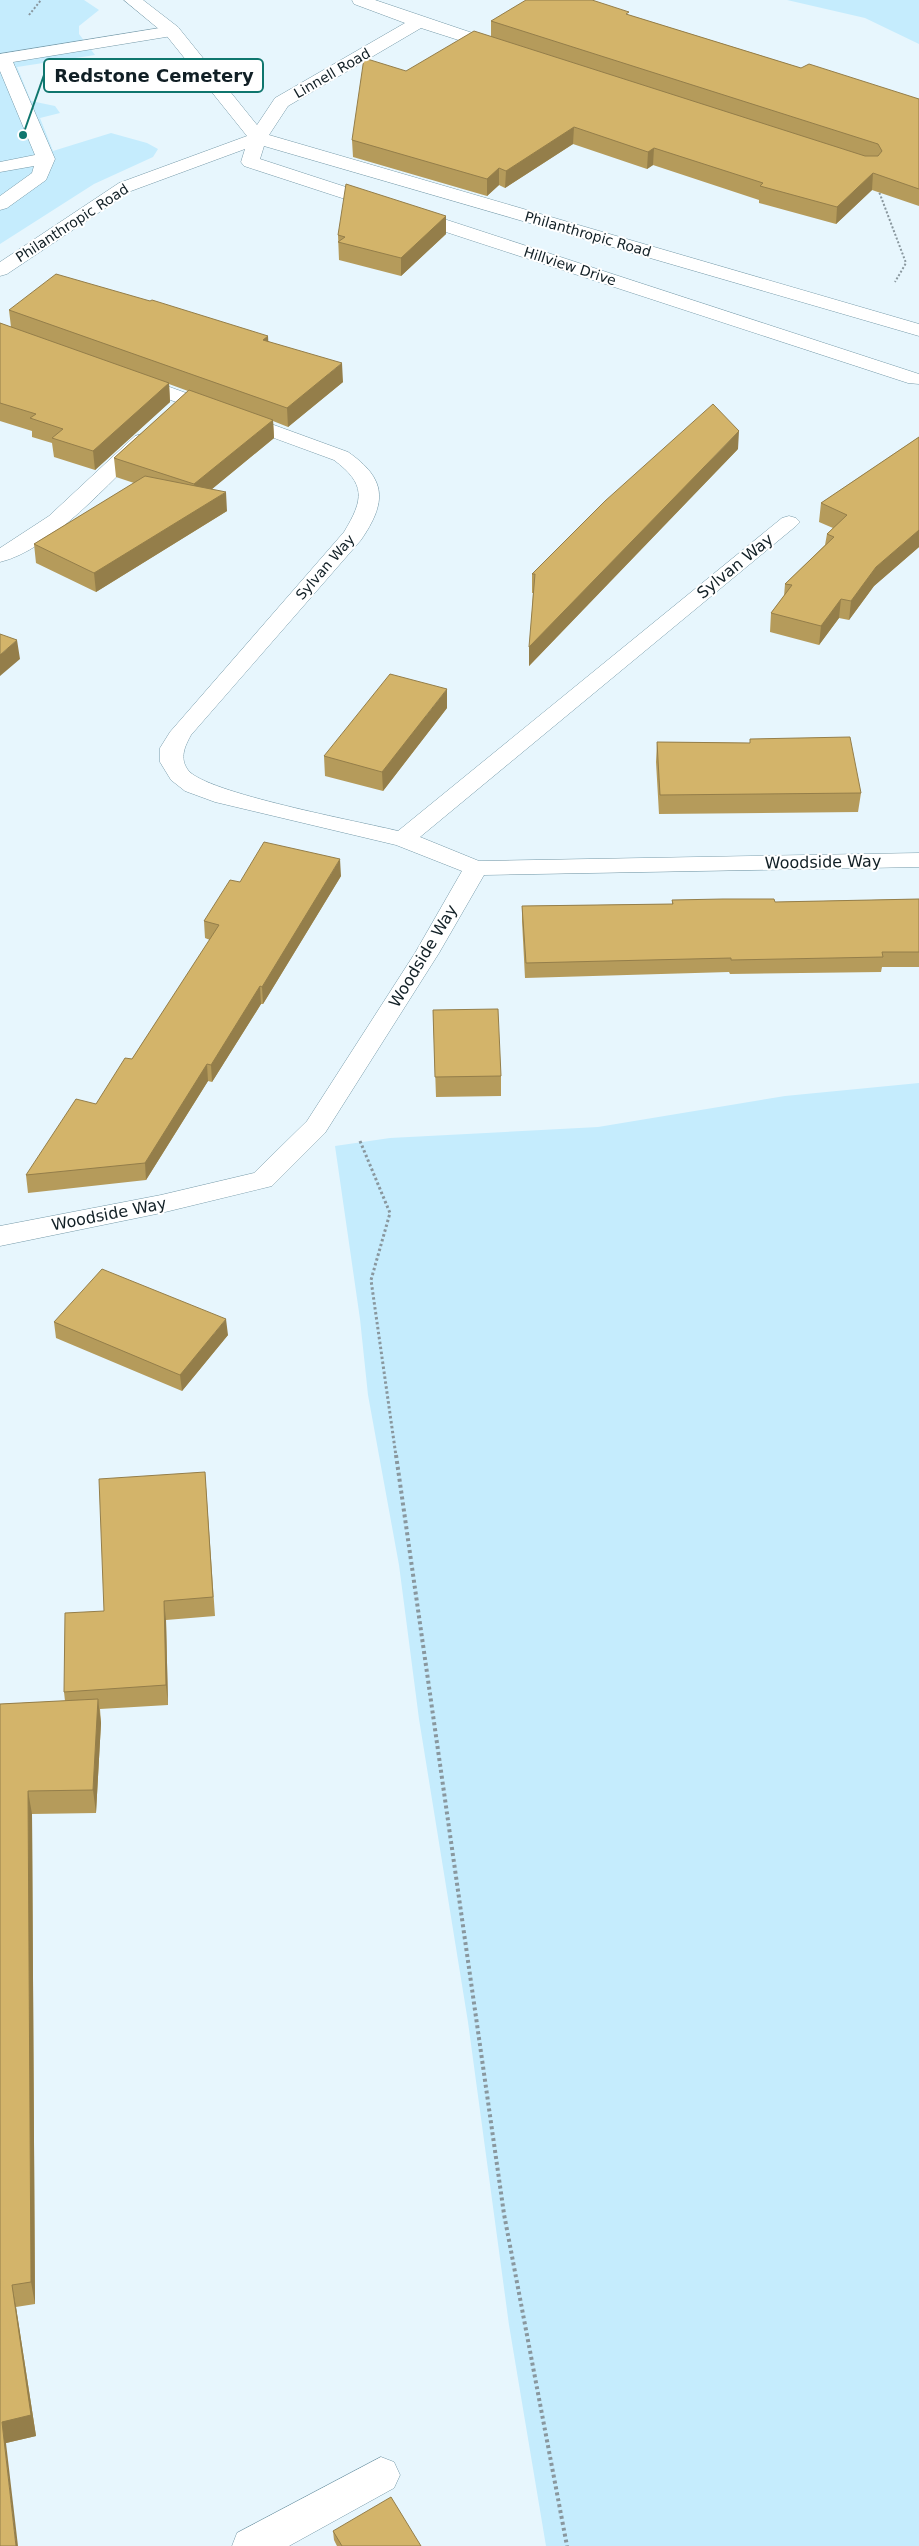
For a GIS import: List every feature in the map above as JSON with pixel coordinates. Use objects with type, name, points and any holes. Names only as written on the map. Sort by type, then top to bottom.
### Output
[{"type":"street","points":[[132,0],[172,31],[258,138]]},
{"type":"street","points":[[360,0],[513,53]]},
{"type":"street","name":"Linnell Road","points":[[258,138],[282,102],[419,22]]},
{"type":"street","points":[[0,204],[40,176],[46,159],[2,59],[172,31]]},
{"type":"street","name":"Philanthropic Road","points":[[0,270],[125,187],[258,138],[919,330]]},
{"type":"street","name":"Hillview Drive","points":[[258,138],[250,162],[915,379]]},
{"type":"street","points":[[0,167],[46,159]]},
{"type":"street","name":"Sylvan Way","points":[[112,372],[341,456],[355,465],[365,476],[370,491],[364,518],[354,535],[181,732],[172,748],[172,762],[179,774],[193,786],[223,797],[403,839],[476,868]]},
{"type":"street","points":[[0,556],[19,548],[69,508],[187,399]]},
{"type":"street","name":"Sylvan Way","points":[[403,839],[789,522]]},
{"type":"street","name":"Woodside Way","points":[[0,1236],[161,1204],[264,1180],[316,1127],[427,953],[476,868],[919,860]]},
{"type":"street","points":[[250,2546],[381,2475]]},
{"type":"path","points":[[876,318],[906,263],[877,185]]},
{"type":"path","points":[[363,1151],[390,1213],[371,1280],[504,2214],[567,2546]]},
{"type":"shaded area","points":[[0,0],[84,0],[99,10],[79,26],[79,34],[95,55],[17,67],[31,101],[55,106],[60,113],[40,118],[53,151],[111,133],[147,143],[158,149],[153,157],[94,184],[0,244]]},
{"type":"shaded area","points":[[787,0],[919,0],[919,44],[865,18]]},
{"type":"shaded area","points":[[919,1083],[919,2546],[546,2546],[509,2325],[468,2022],[419,1719],[399,1565],[368,1395],[360,1319],[335,1146],[390,1138],[598,1127],[785,1096]]},
{"type":"building","points":[[526,0],[592,0],[629,12],[626,14],[801,68],[809,64],[919,99],[919,189],[873,173],[837,207],[760,186],[763,183],[654,148],[648,152],[574,127],[506,171],[499,168],[487,179],[352,140],[364,58],[406,71],[474,31],[865,156],[878,156],[882,151],[878,144],[491,21]]},
{"type":"building","points":[[346,184],[446,216],[401,258],[338,242],[345,237],[338,235]]},
{"type":"building","points":[[56,274],[152,300],[268,336],[263,340],[342,363],[287,408],[9,310]]},
{"type":"building","points":[[0,323],[169,383],[93,451],[52,438],[63,429],[30,418],[36,414],[0,403]]},
{"type":"building","points":[[189,390],[273,420],[194,484],[114,458]]},
{"type":"building","points":[[713,404],[739,431],[529,647],[535,574],[532,574],[605,501]]},
{"type":"building","points":[[919,437],[919,530],[876,567],[851,601],[841,599],[821,626],[771,613],[792,585],[785,584],[834,537],[827,534],[847,515],[821,503]]},
{"type":"building","points":[[145,476],[226,492],[94,573],[34,544]]},
{"type":"building","points":[[0,634],[17,640],[0,655]]},
{"type":"building","points":[[390,674],[447,689],[382,772],[324,756]]},
{"type":"building","points":[[850,737],[861,793],[660,795],[657,742],[750,743],[750,739]]},
{"type":"building","points":[[264,842],[340,859],[262,987],[260,986],[211,1065],[207,1064],[145,1163],[26,1175],[76,1099],[96,1104],[125,1058],[132,1059],[219,925],[204,921],[230,880],[240,882]]},
{"type":"building","points":[[774,899],[775,902],[919,899],[919,952],[882,952],[883,957],[731,960],[731,958],[526,963],[522,906],[673,904],[672,900]]},
{"type":"building","points":[[498,1009],[501,1076],[435,1077],[433,1010]]},
{"type":"building","points":[[102,1269],[226,1319],[180,1375],[54,1322]]},
{"type":"building","points":[[205,1472],[213,1597],[164,1601],[166,1685],[64,1692],[65,1613],[104,1611],[99,1479]]},
{"type":"building","points":[[98,1699],[93,1790],[28,1791],[31,2282],[12,2285],[31,2415],[2,2422],[16,2546],[0,2546],[0,1704]]},
{"type":"building","points":[[391,2497],[421,2546],[342,2546],[333,2531]]},
{"type":"place","name":"Redstone Cemetery","points":[[23,135]]}]
